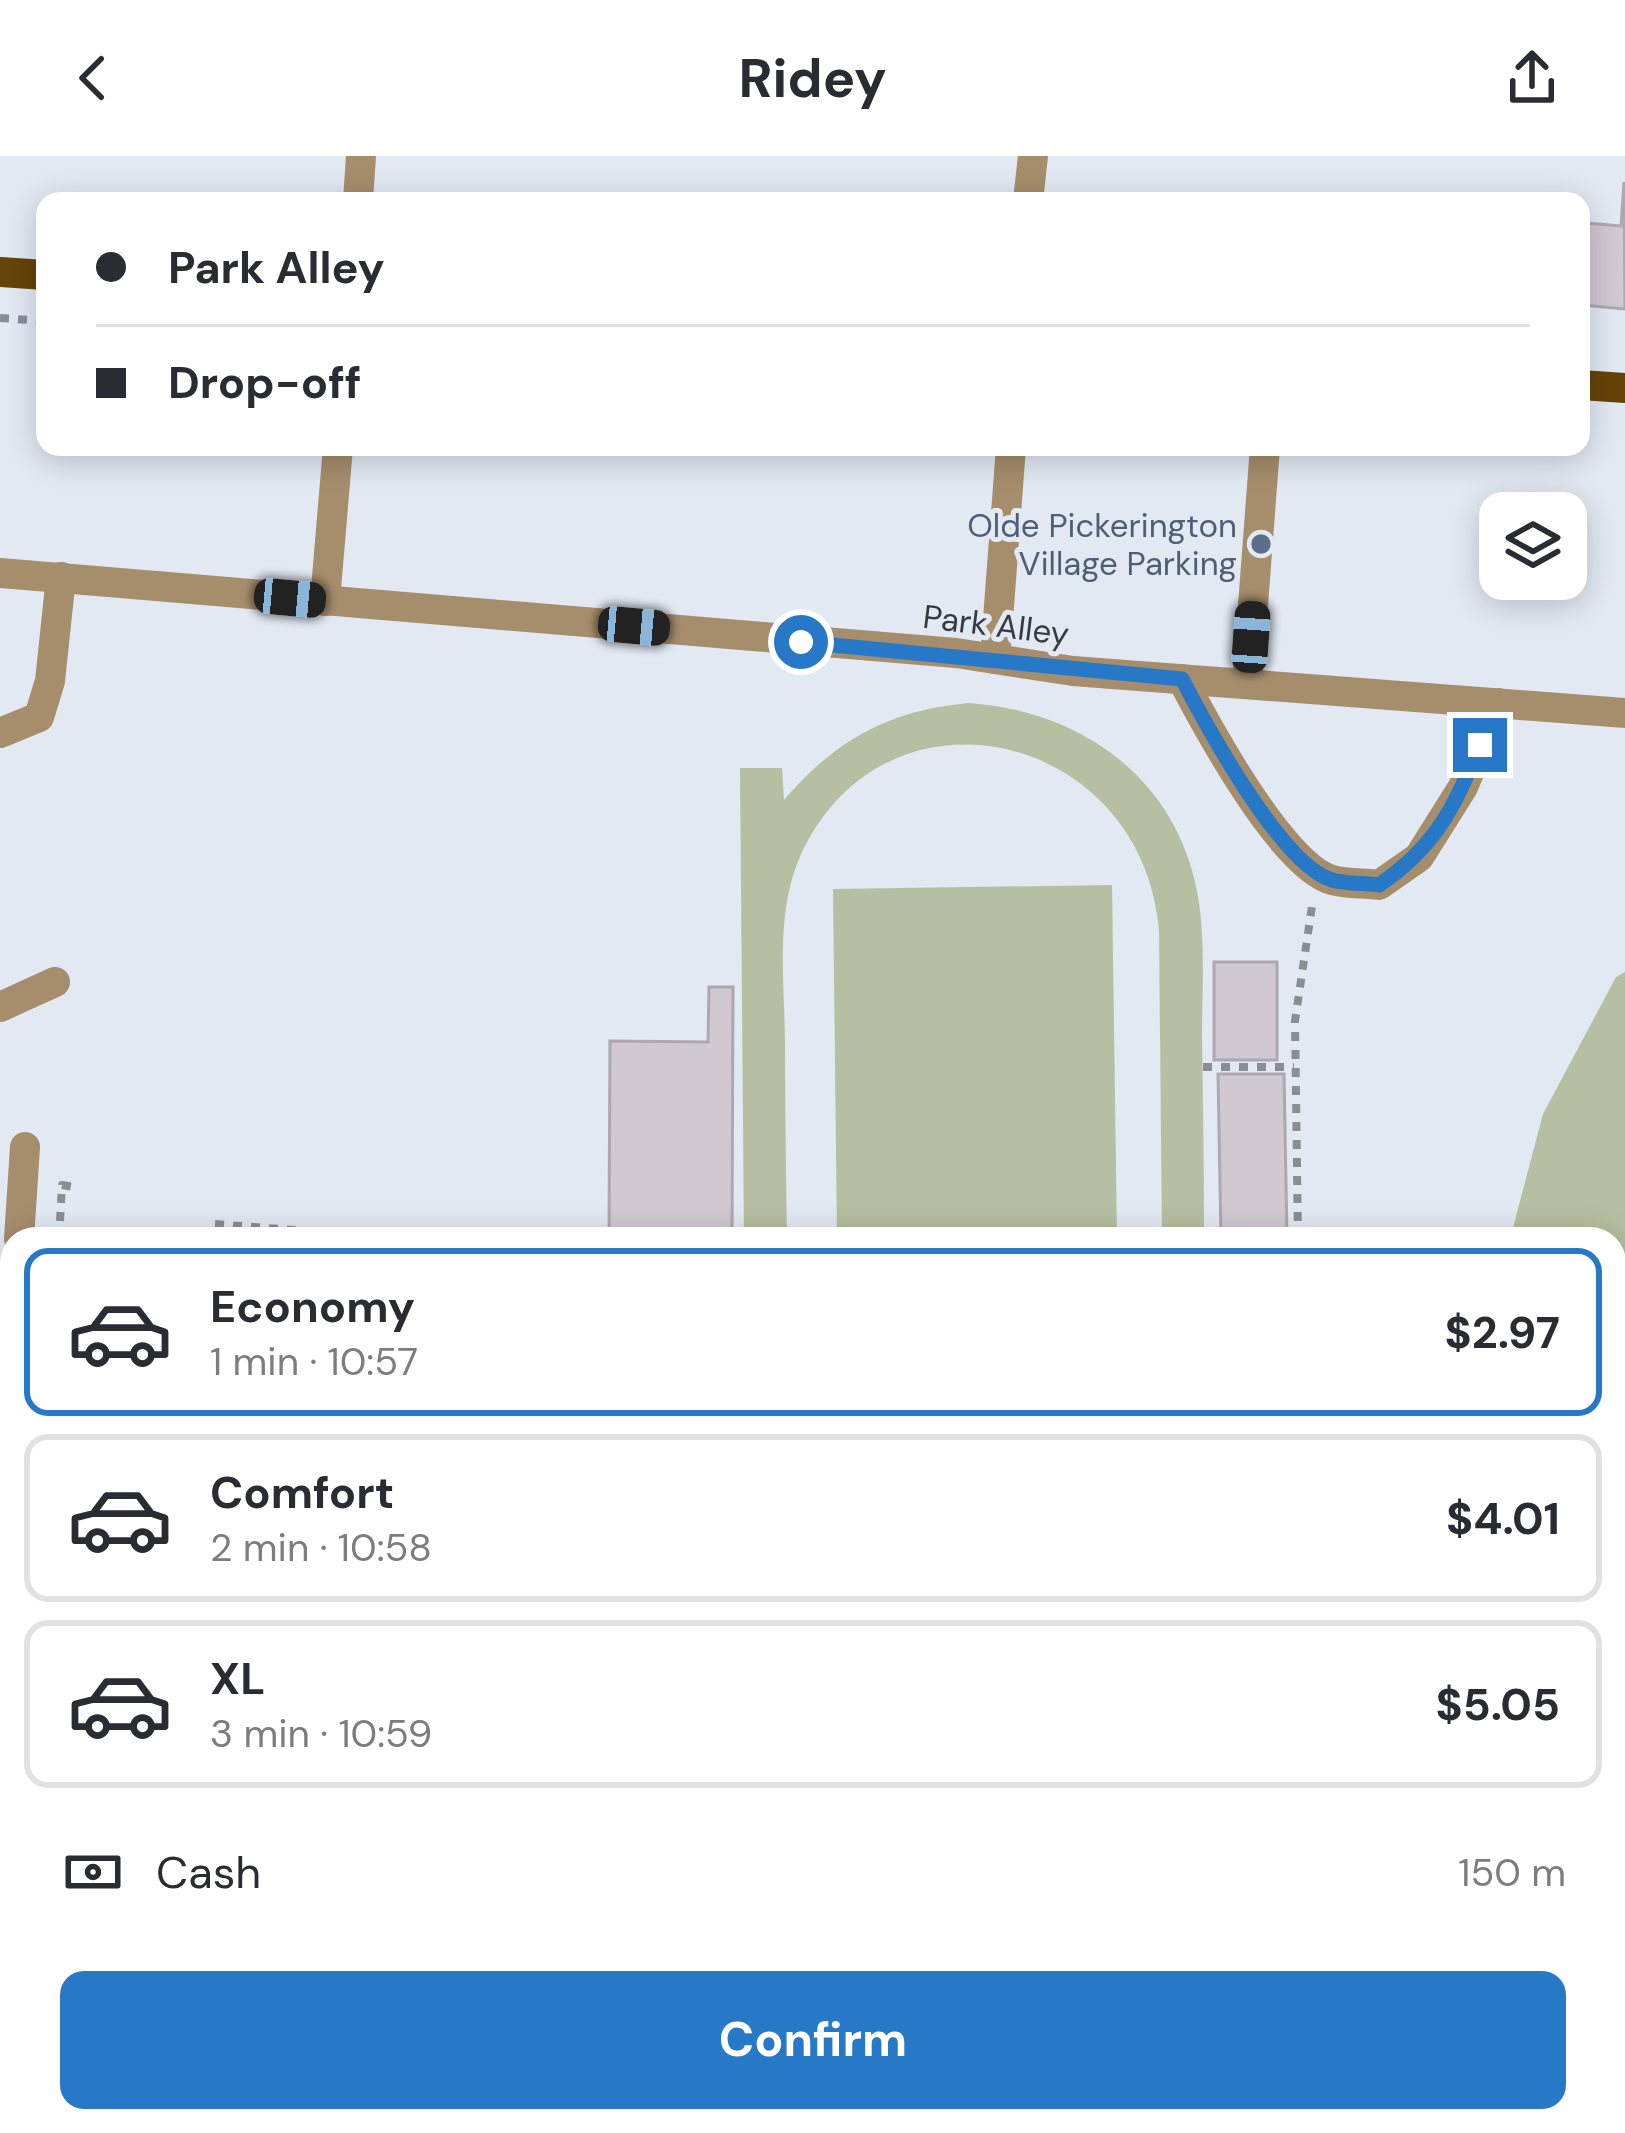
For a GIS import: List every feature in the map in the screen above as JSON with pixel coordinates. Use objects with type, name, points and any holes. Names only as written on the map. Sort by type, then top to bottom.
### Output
[{"type":"main road","points":[[0,272],[36,274]]},
{"type":"main road","points":[[1590,386],[1625,388]]},
{"type":"street","points":[[359,192],[362,156]]},
{"type":"street","points":[[1029,192],[1033,156]]},
{"type":"street","points":[[326,602],[337,456]]},
{"type":"street","points":[[995,659],[1010,456]]},
{"type":"street","points":[[1247,684],[1263,456]]},
{"type":"street","name":"Park Alley","points":[[0,572],[1182,679],[1625,713]]},
{"type":"street","points":[[0,733],[39,717],[50,681],[61,578]]},
{"type":"street","points":[[1182,679],[1228,770],[1317,872],[1330,880],[1379,885],[1419,857],[1463,787],[1498,703]]},
{"type":"street","points":[[0,1007],[55,982]]},
{"type":"street","points":[[20,1227],[25,1147]]},
{"type":"path","points":[[0,318],[36,321]]},
{"type":"path","points":[[1298,1227],[1294,1021],[1317,872]]},
{"type":"path","points":[[1203,1067],[1294,1066]]},
{"type":"path","points":[[60,1227],[62,1185],[74,1187]]},
{"type":"path","points":[[214,1224],[253,1227]]},
{"type":"green space","points":[[969,703],[1010,709],[1084,736],[1116,757],[1168,815],[1185,851],[1200,909],[1204,1227],[1162,1227],[1159,930],[1142,863],[1108,809],[1062,771],[1007,749],[949,745],[893,760],[843,794],[803,850],[788,895],[783,943],[787,1227],[744,1227],[740,768],[782,768],[784,800],[844,745],[889,721]]},
{"type":"green space","points":[[1112,885],[1117,1227],[837,1227],[833,889]]},
{"type":"green space","points":[[1625,972],[1625,1227],[1513,1227],[1543,1114],[1616,977]]},
{"type":"building","points":[[1624,182],[1625,309],[1590,306],[1590,223],[1621,226]]},
{"type":"building","points":[[1214,962],[1277,962],[1277,1060],[1214,1060]]},
{"type":"building","points":[[709,987],[733,987],[732,1227],[609,1227],[610,1041],[708,1042]]},
{"type":"building","points":[[1218,1074],[1284,1074],[1287,1227],[1221,1227]]},
{"type":"place","name":"Olde Pickerington Village Parking","points":[[1261,544]]},
{"type":"route","points":[[801,642],[956,653],[1182,679],[1228,770],[1311,867],[1330,880],[1379,885],[1419,857],[1463,787],[1480,745]]}]
